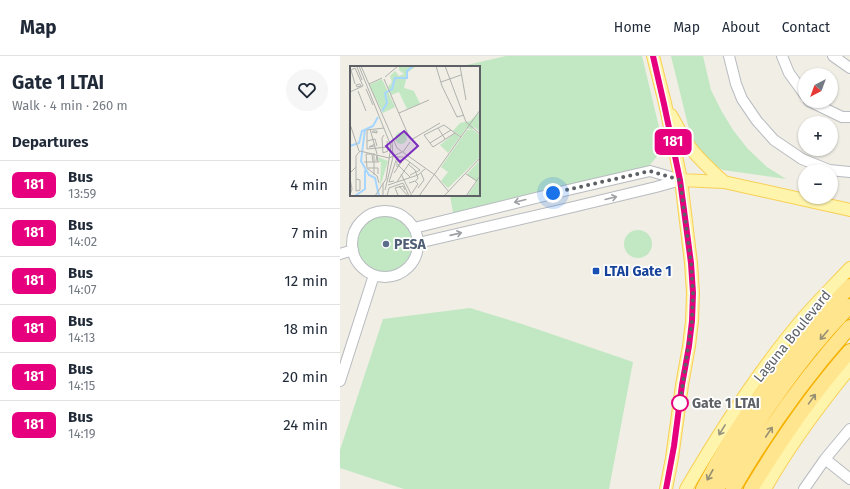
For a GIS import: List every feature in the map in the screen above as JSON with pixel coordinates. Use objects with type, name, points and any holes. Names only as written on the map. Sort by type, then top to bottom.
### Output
[{"type":"highway","points":[[703,489],[717,463],[752,407],[807,335],[850,286]]},
{"type":"highway","points":[[717,489],[734,459],[778,392],[834,323],[850,306]]},
{"type":"highway","points":[[733,489],[746,467],[809,376],[850,328]]},
{"type":"highway","points":[[751,489],[800,414],[850,351]]},
{"type":"main road","points":[[653,56],[680,180],[691,263],[693,293],[692,321],[674,446],[666,489]]},
{"type":"main road","points":[[664,104],[680,131],[701,161],[724,182]]},
{"type":"main road","points":[[680,180],[724,182],[798,198]]},
{"type":"main road","points":[[838,203],[850,201]]},
{"type":"main road","points":[[828,204],[850,210]]},
{"type":"main road","name":"Laguna Boulevard","points":[[686,489],[739,404],[768,364],[804,318],[850,268]]},
{"type":"main road","points":[[765,489],[809,422],[850,368]]},
{"type":"street","points":[[729,56],[736,84],[742,99],[756,120],[774,140],[802,159],[829,170],[850,172]]},
{"type":"street","points":[[782,56],[789,73],[798,85]]},
{"type":"street","points":[[833,56],[850,68]]},
{"type":"street","points":[[823,108],[842,118],[850,118]]},
{"type":"street","points":[[414,228],[650,171],[680,180]]},
{"type":"street","points":[[418,242],[573,207],[680,180]]},
{"type":"street","points":[[388,211],[397,213],[406,218],[414,228],[418,242],[418,250],[411,265],[398,274],[390,276],[374,275],[368,271],[362,266],[353,250],[353,236],[362,220],[374,213],[388,211]]},
{"type":"street","points":[[340,254],[353,250]]},
{"type":"street","points":[[340,381],[374,275]]},
{"type":"street","points":[[804,489],[825,459],[850,430]]},
{"type":"street","points":[[825,459],[850,480]]},
{"type":"green space","points":[[506,56],[642,56],[664,148],[649,166],[453,213],[450,196],[480,196],[480,66],[462,66]]},
{"type":"green space","points":[[671,56],[703,56],[711,90],[733,130],[747,148],[767,167],[786,179],[723,170],[712,164],[700,153],[691,137]]},
{"type":"green space","points":[[385,216],[396,218],[405,224],[411,233],[413,244],[411,255],[405,264],[396,270],[385,272],[374,270],[365,264],[359,255],[357,244],[359,233],[365,224],[374,218]]},
{"type":"green space","points":[[638,230],[648,234],[652,244],[648,254],[638,258],[628,254],[624,244],[628,234]]},
{"type":"green space","points":[[470,308],[633,362],[609,489],[404,489],[340,468],[340,450],[383,319]]},
{"type":"bus line","name":"181","points":[[653,56],[680,180],[691,263],[693,293],[689,346],[666,489]]},
{"type":"place","name":"PESA","points":[[386,244]]},
{"type":"place","name":"LTAI Gate 1","points":[[596,271]]},
{"type":"place","name":"Gate 1 LTAI","points":[[680,403]]},
{"type":"route","points":[[553,193],[650,171],[680,180],[691,263],[693,293],[692,321],[680,403]]}]
